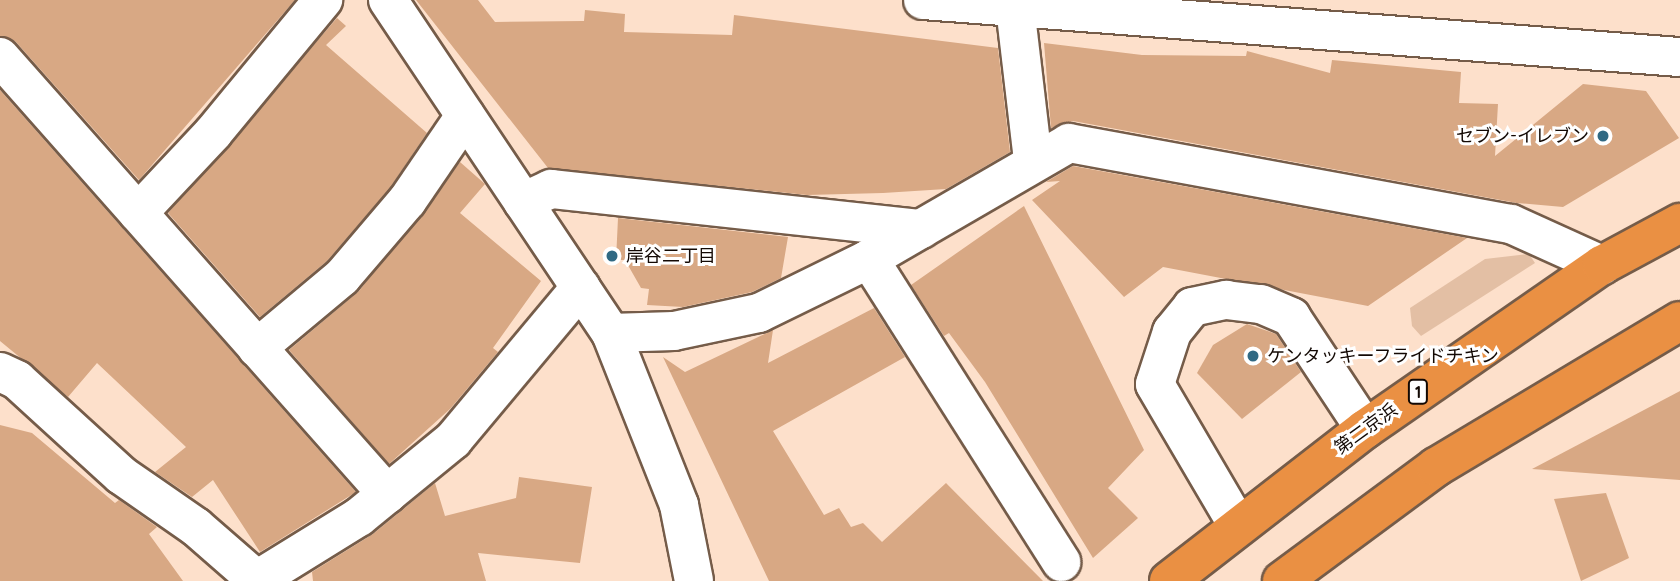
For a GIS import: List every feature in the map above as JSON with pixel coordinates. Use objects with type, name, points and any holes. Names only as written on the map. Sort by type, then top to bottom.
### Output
[{"type":"highway","name":"第二京浜","points":[[1169,581],[1237,524],[1365,429],[1602,265],[1680,223]]},
{"type":"highway","points":[[1282,581],[1437,467],[1680,321]]},
{"type":"street","points":[[138,213],[213,133],[323,0]]},
{"type":"street","points":[[388,0],[611,333],[674,492],[694,581]]},
{"type":"street","points":[[923,0],[1015,7],[1386,16],[1680,57]]},
{"type":"street","points":[[1015,7],[1033,160]]},
{"type":"street","points":[[0,57],[387,494]]},
{"type":"street","points":[[257,348],[342,277],[407,201],[465,116]]},
{"type":"street","points":[[611,333],[674,331],[759,313],[869,259],[1033,160],[1069,143],[1511,223],[1602,265]]},
{"type":"street","points":[[523,202],[551,188],[921,229]]},
{"type":"street","points":[[869,259],[1061,562]]},
{"type":"street","points":[[0,372],[17,380],[121,475],[196,527],[258,581],[387,494],[453,440],[581,287]]},
{"type":"street","points":[[1237,524],[1155,384],[1172,332],[1192,307],[1226,300],[1261,304],[1291,317],[1365,429]]},
{"type":"shaded area","points":[[1529,254],[1535,263],[1421,336],[1412,326],[1410,308],[1485,259]]},
{"type":"building","points":[[0,0],[295,0],[139,180],[16,42],[0,36]]},
{"type":"building","points":[[416,0],[478,0],[495,22],[584,21],[585,10],[625,14],[624,32],[732,35],[734,15],[998,48],[1010,152],[946,189],[883,193],[807,195],[548,168]]},
{"type":"building","points":[[337,18],[346,26],[326,45],[427,133],[390,188],[327,261],[260,317],[168,213]]},
{"type":"building","points":[[1044,43],[1142,55],[1246,56],[1247,51],[1330,73],[1332,60],[1461,72],[1459,103],[1498,104],[1495,156],[1583,84],[1646,91],[1679,138],[1563,207],[1517,203],[1073,121],[1051,128]]},
{"type":"building","points":[[0,90],[356,492],[260,552],[213,480],[192,497],[155,472],[186,447],[97,363],[68,397],[0,341]]},
{"type":"building","points":[[460,162],[485,184],[460,213],[541,281],[493,348],[498,352],[450,409],[389,464],[289,350],[359,291]]},
{"type":"building","points":[[1073,166],[1467,238],[1368,306],[1163,267],[1124,297],[1032,200],[1060,181],[1046,182]]},
{"type":"building","points":[[1024,206],[1144,450],[1108,488],[1138,518],[1093,558],[985,382],[949,333],[944,336],[911,285]]},
{"type":"building","points":[[618,218],[788,237],[781,278],[752,292],[683,307],[647,305],[649,289],[641,288],[625,260],[616,260]]},
{"type":"building","points":[[874,308],[905,357],[773,431],[824,515],[839,508],[851,527],[863,523],[882,542],[946,483],[1043,581],[769,581],[663,357],[685,372],[773,330],[768,363]]},
{"type":"building","points":[[1247,324],[1276,334],[1301,372],[1242,419],[1197,373],[1213,345]]},
{"type":"building","points":[[1680,391],[1680,480],[1532,469]]},
{"type":"building","points":[[0,425],[32,433],[115,503],[119,500],[157,527],[149,534],[183,581],[0,581]]},
{"type":"building","points":[[519,477],[592,487],[580,563],[478,553],[486,581],[313,581],[312,572],[373,534],[435,483],[445,516],[516,498]]},
{"type":"building","points":[[1606,493],[1629,558],[1581,581],[1554,499]]},
{"type":"place","name":"セブン-イレブン","points":[[1603,136]]},
{"type":"place","name":"岸谷二丁目","points":[[612,256]]},
{"type":"place","name":"ケンタッキーフライドチキン","points":[[1253,356]]}]
